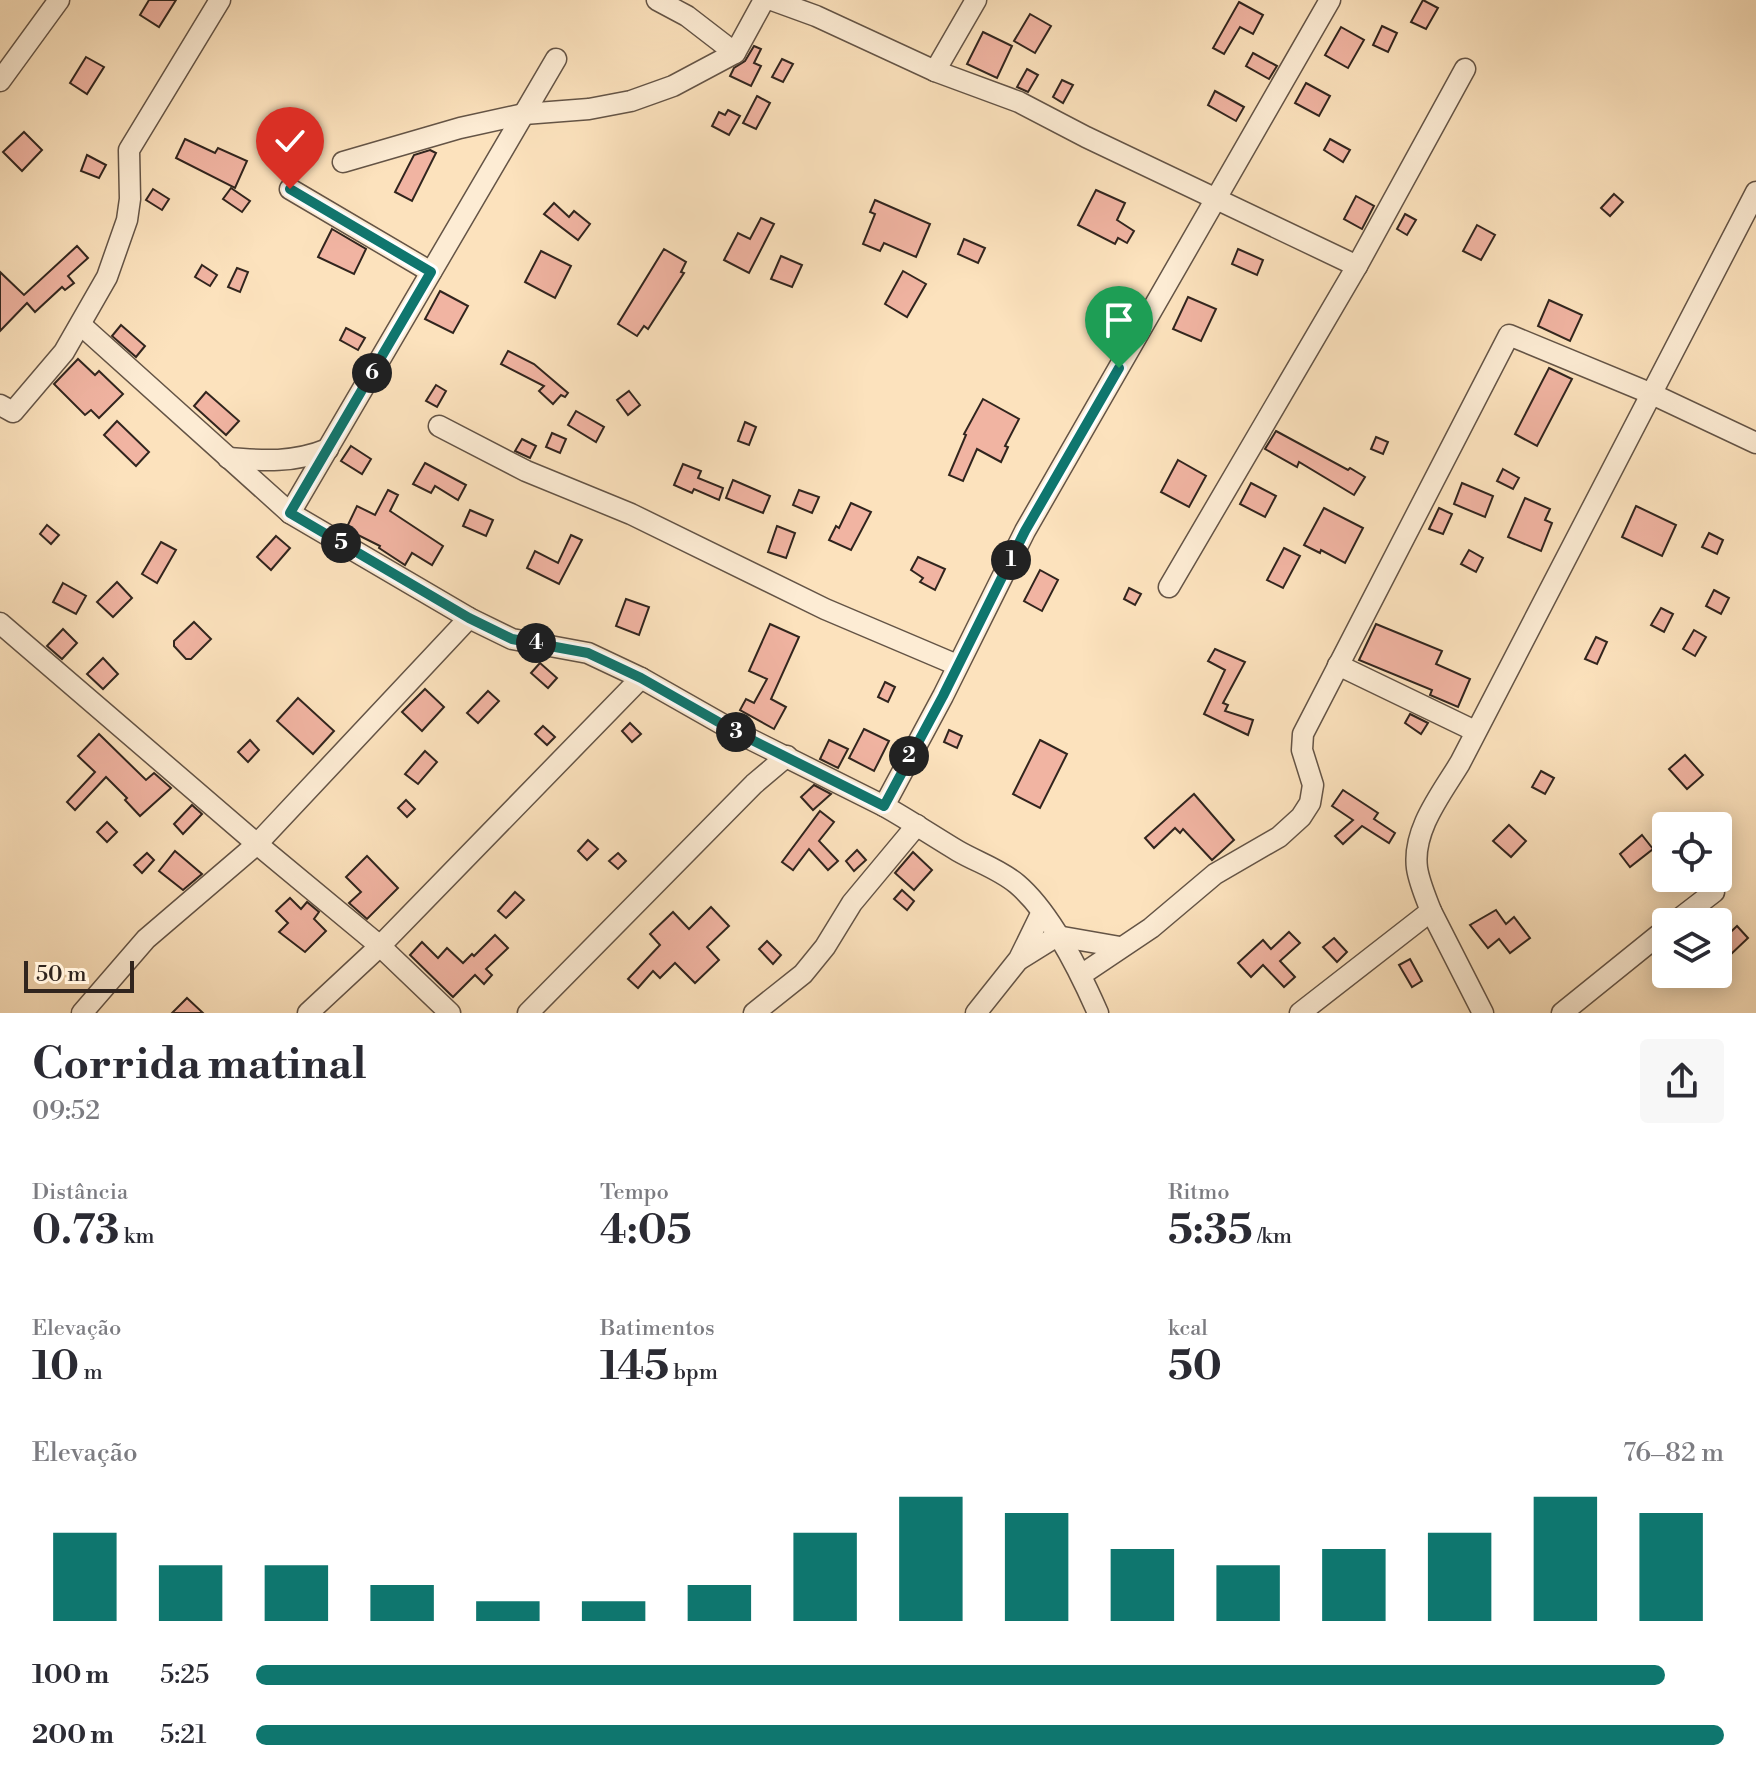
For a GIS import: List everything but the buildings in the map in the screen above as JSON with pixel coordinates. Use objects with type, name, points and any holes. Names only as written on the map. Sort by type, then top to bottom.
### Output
[{"type":"street","points":[[0,81],[59,0]]},
{"type":"street","points":[[0,405],[13,412],[64,352],[81,325],[107,277],[127,220],[129,150],[220,0]]},
{"type":"street","points":[[657,0],[687,16],[735,53]]},
{"type":"street","points":[[343,162],[460,128],[524,114],[589,109],[631,101],[673,86],[735,53],[764,0]]},
{"type":"street","points":[[772,0],[816,16],[935,71],[1019,102],[1357,266]]},
{"type":"street","points":[[935,71],[976,0]]},
{"type":"street","points":[[884,806],[1025,531],[1330,0]]},
{"type":"street","points":[[290,513],[556,59]]},
{"type":"street","points":[[1169,587],[1357,266],[1465,69]]},
{"type":"street","points":[[290,189],[431,272]]},
{"type":"street","points":[[1483,1013],[1431,911],[1417,867],[1418,847],[1426,819],[1460,763],[1756,192]]},
{"type":"street","points":[[81,325],[290,513],[469,618],[512,639],[588,653],[641,678],[736,732],[884,806],[959,852],[1001,872],[1019,885],[1042,912],[1081,975],[1098,1013]]},
{"type":"street","points":[[1081,975],[1151,928],[1215,874],[1279,837],[1301,817],[1310,803],[1313,785],[1302,750],[1303,734],[1509,335],[1652,394],[1756,443]]},
{"type":"street","points":[[439,426],[526,471],[631,514],[825,609],[957,665]]},
{"type":"street","points":[[228,458],[275,462],[309,457],[328,449]]},
{"type":"street","points":[[82,1013],[146,939],[257,844],[469,618]]},
{"type":"street","points":[[0,623],[380,946],[450,1013]]},
{"type":"street","points":[[1338,665],[1475,731]]},
{"type":"street","points":[[308,1013],[380,946],[641,678]]},
{"type":"street","points":[[528,1013],[754,784],[787,756]]},
{"type":"street","points":[[754,1013],[803,974],[825,947],[852,903],[917,825]]},
{"type":"street","points":[[1693,908],[1714,892]]},
{"type":"street","points":[[1300,1013],[1431,911]]},
{"type":"street","points":[[976,1013],[1019,959],[1042,912]]},
{"type":"street","points":[[1019,959],[1057,936],[1120,947]]},
{"type":"street","points":[[1562,1013],[1652,940]]},
{"type":"route","points":[[290,189],[431,272],[290,513],[469,618],[512,639],[588,653],[884,806],[1025,531],[1119,368]]}]
